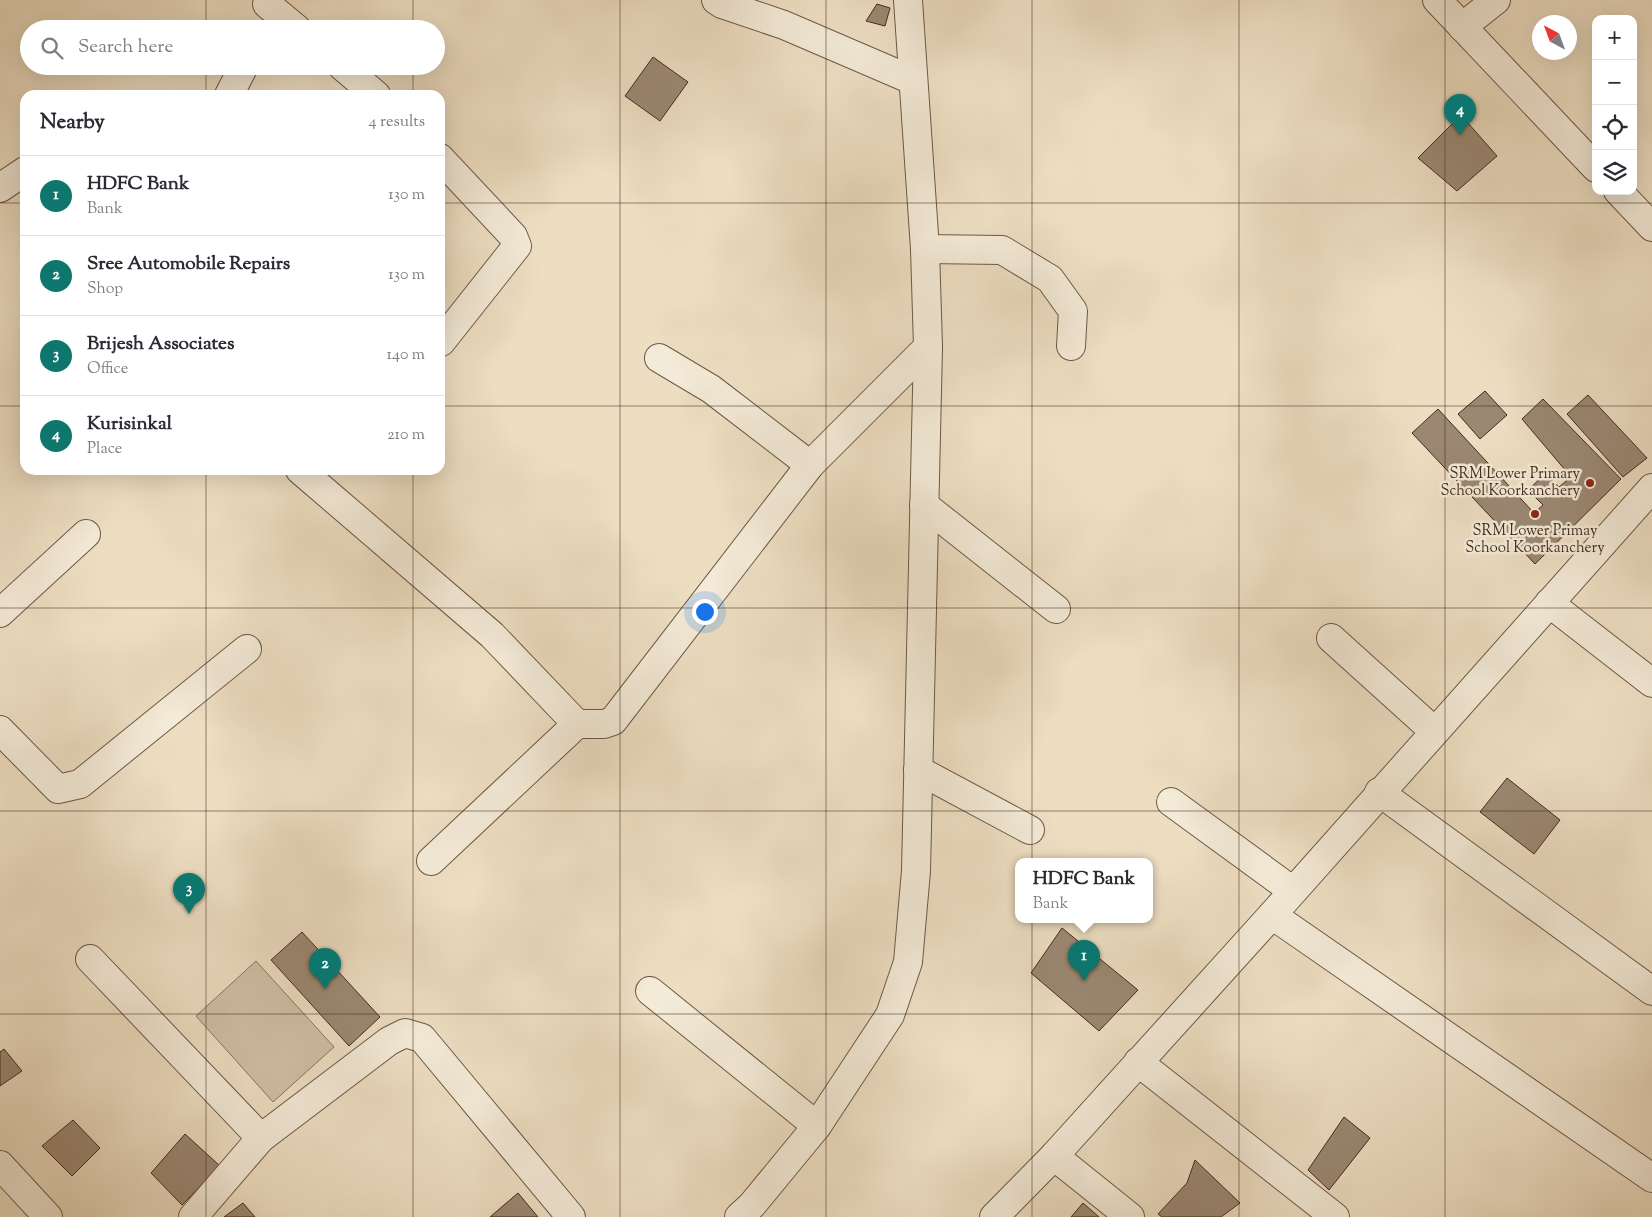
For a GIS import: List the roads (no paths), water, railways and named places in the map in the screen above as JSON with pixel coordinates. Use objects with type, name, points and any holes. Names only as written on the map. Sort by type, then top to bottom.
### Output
[{"type":"street","points":[[716,0],[722,4],[784,24],[912,80]]},
{"type":"street","points":[[752,1213],[817,1126],[890,1015],[908,962],[916,871],[928,347],[925,249],[908,0]]},
{"type":"street","points":[[1438,0],[1592,164]]},
{"type":"street","points":[[1462,27],[1496,0]]},
{"type":"street","points":[[265,11],[281,20]]},
{"type":"street","points":[[232,90],[239,75]]},
{"type":"street","points":[[353,75],[370,90]]},
{"type":"street","points":[[445,163],[513,236],[517,246],[445,338]]},
{"type":"street","points":[[0,188],[20,174]]},
{"type":"street","points":[[1622,195],[1652,227]]},
{"type":"street","points":[[925,249],[1002,250],[1050,279],[1073,311],[1071,346]]},
{"type":"street","points":[[431,861],[578,724],[604,724],[612,721],[810,465],[928,347]]},
{"type":"street","points":[[659,358],[711,388],[810,465]]},
{"type":"street","points":[[306,475],[492,635],[578,724]]},
{"type":"street","points":[[994,1217],[1054,1156],[1272,915],[1379,792],[1652,488]]},
{"type":"street","points":[[924,504],[1056,609]]},
{"type":"street","points":[[0,614],[86,534]]},
{"type":"street","points":[[1549,602],[1652,683]]},
{"type":"street","points":[[1331,638],[1434,731]]},
{"type":"street","points":[[0,730],[58,789],[80,784],[247,649]]},
{"type":"street","points":[[918,770],[1030,830]]},
{"type":"street","points":[[1379,792],[1652,991]]},
{"type":"street","points":[[1172,802],[1293,891]]},
{"type":"street","points":[[1272,915],[1652,1178]]},
{"type":"street","points":[[90,959],[261,1138]]},
{"type":"street","points":[[650,991],[817,1126]]},
{"type":"street","points":[[192,1217],[261,1138],[389,1041],[405,1033],[422,1038],[570,1217]]},
{"type":"street","points":[[1138,1062],[1335,1217]]},
{"type":"street","points":[[1054,1156],[1130,1217]]},
{"type":"street","points":[[0,1165],[48,1217]]},
{"type":"place","name":"Kurisinkal","points":[[1460,135]]},
{"type":"place","name":"SRM Lower Primary School Koorkanchery","points":[[1590,483]]},
{"type":"place","name":"SRM Lower Primay School Koorkanchery","points":[[1535,514]]},
{"type":"place","name":"Brijesh Associates","points":[[189,914]]},
{"type":"place","name":"HDFC Bank","points":[[1084,981]]},
{"type":"place","name":"Sree Automobile Repairs","points":[[325,989]]}]
